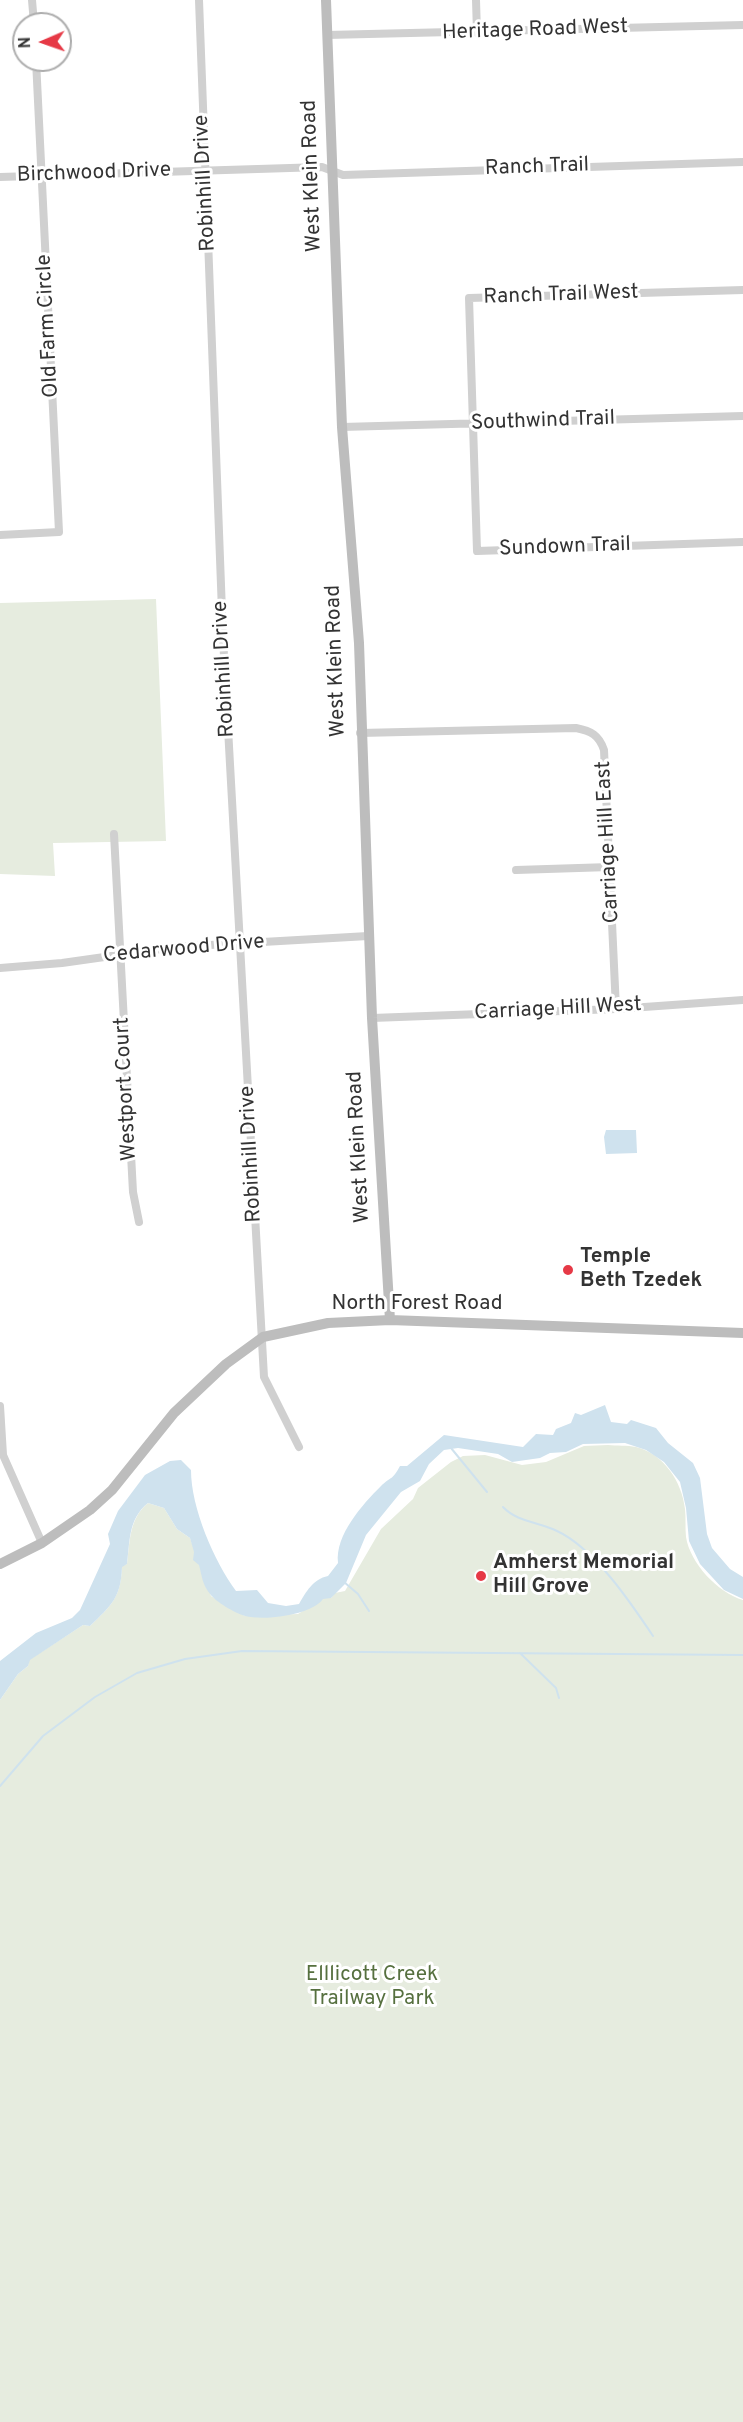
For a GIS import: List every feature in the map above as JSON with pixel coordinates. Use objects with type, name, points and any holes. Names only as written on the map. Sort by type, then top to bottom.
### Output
[{"type":"street","name":"Robinhill Drive","points":[[199,0],[224,650],[264,1377],[299,1447]]},
{"type":"street","name":"West Klein Road","points":[[326,0],[342,427],[359,643],[368,936],[390,1320]]},
{"type":"street","points":[[476,0],[477,33]]},
{"type":"street","name":"Heritage Road West","points":[[327,35],[743,25]]},
{"type":"street","name":"Old Farm Circle","points":[[0,535],[59,532],[37,72]]},
{"type":"street","name":"Ranch Trail","points":[[332,170],[343,175],[743,162]]},
{"type":"street","name":"Birchwood Drive","points":[[0,177],[322,167],[332,170]]},
{"type":"street","name":"Ranch Trail West","points":[[473,424],[468,298],[743,290]]},
{"type":"street","name":"Southwind Trail","points":[[342,427],[743,416]]},
{"type":"street","name":"Sundown Trail","points":[[473,424],[477,551],[743,542]]},
{"type":"street","name":"Carriage Hill East","points":[[360,734],[576,728],[592,732],[604,750],[616,1009]]},
{"type":"street","name":"Westport Court","points":[[114,834],[133,1192],[139,1222]]},
{"type":"street","points":[[516,870],[610,867]]},
{"type":"street","name":"Cedarwood Drive","points":[[0,968],[176,947],[368,936]]},
{"type":"street","name":"Carriage Hill West","points":[[372,1018],[616,1009],[743,1000]]},
{"type":"street","name":"North Forest Road","points":[[0,1564],[42,1543],[90,1510],[112,1490],[174,1413],[226,1364],[263,1337],[328,1323],[390,1320],[743,1333]]},
{"type":"street","points":[[0,1406],[3,1455],[42,1543]]},
{"type":"green space","points":[[156,599],[166,841],[53,843],[55,876],[0,874],[0,603]]},
{"type":"green space","name":"Elllicott Creek Trailway Park","points":[[584,1446],[636,1447],[646,1451],[670,1470],[683,1499],[686,1537],[693,1557],[715,1584],[743,1600],[743,2422],[0,2422],[0,1700],[18,1674],[28,1666],[29,1660],[83,1625],[90,1626],[110,1606],[120,1586],[122,1566],[127,1564],[134,1523],[148,1503],[164,1508],[177,1529],[190,1538],[211,1596],[245,1616],[298,1614],[323,1598],[331,1598],[335,1593],[345,1591],[381,1529],[413,1499],[418,1488],[451,1462],[463,1456],[485,1455],[522,1465],[546,1462]]},
{"type":"water","points":[[606,1130],[636,1130],[637,1153],[606,1154],[604,1137]]},
{"type":"water","points":[[605,1405],[611,1422],[627,1424],[631,1420],[656,1428],[668,1443],[693,1463],[700,1478],[707,1534],[712,1548],[730,1569],[743,1577],[743,1599],[724,1590],[700,1564],[689,1541],[686,1508],[680,1482],[664,1462],[646,1450],[625,1443],[583,1444],[566,1452],[550,1453],[540,1458],[512,1462],[498,1454],[458,1448],[444,1450],[429,1464],[420,1481],[401,1492],[366,1535],[346,1583],[331,1598],[323,1599],[317,1605],[299,1613],[264,1618],[245,1616],[217,1600],[207,1590],[199,1565],[193,1560],[194,1552],[190,1538],[177,1529],[164,1508],[148,1503],[141,1509],[133,1524],[127,1564],[122,1567],[120,1586],[110,1606],[90,1626],[83,1625],[30,1660],[28,1666],[18,1674],[0,1700],[0,1661],[36,1633],[72,1618],[80,1610],[110,1544],[108,1534],[118,1511],[145,1475],[170,1461],[181,1460],[191,1470],[195,1501],[205,1534],[236,1591],[257,1590],[268,1603],[286,1606],[299,1604],[314,1583],[328,1576],[338,1563],[338,1552],[345,1531],[358,1511],[400,1466],[407,1466],[444,1435],[523,1447],[536,1434],[553,1435],[556,1429],[571,1423],[575,1413],[581,1415]]},
{"type":"waterway","points":[[451,1448],[487,1492]]},
{"type":"waterway","points":[[503,1507],[521,1519],[557,1531],[585,1550],[611,1578],[653,1636]]},
{"type":"waterway","points":[[344,1582],[358,1594],[369,1611]]},
{"type":"waterway","points":[[0,1786],[43,1736],[95,1697],[137,1673],[185,1659],[242,1651],[743,1655]]},
{"type":"waterway","points":[[520,1653],[556,1688],[559,1698]]},
{"type":"place","name":"Temple Beth Tzedek","points":[[568,1270]]},
{"type":"place","name":"Amherst Memorial Hill Grove","points":[[481,1576]]}]
